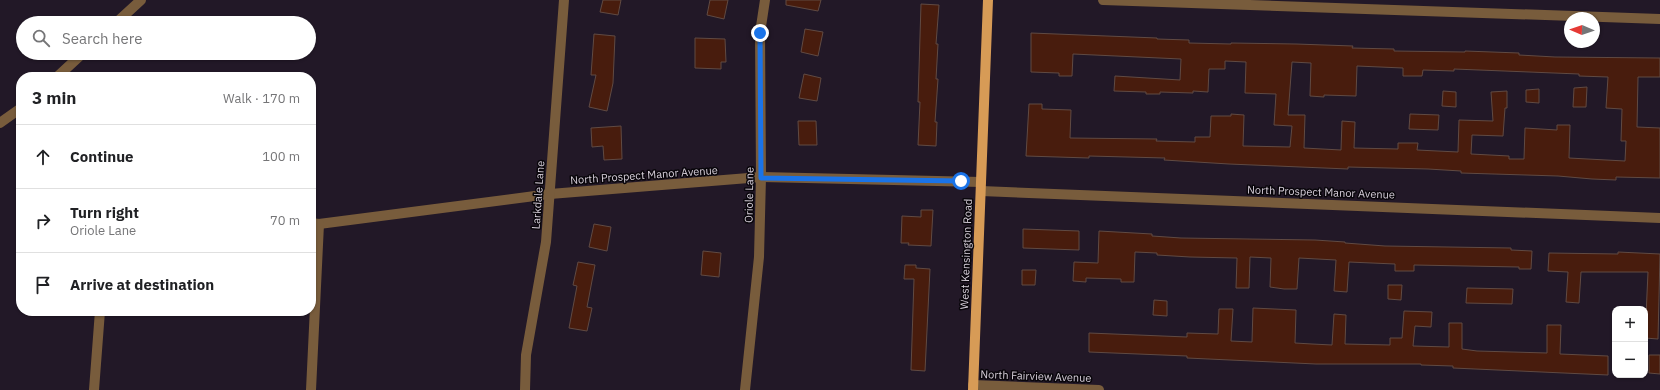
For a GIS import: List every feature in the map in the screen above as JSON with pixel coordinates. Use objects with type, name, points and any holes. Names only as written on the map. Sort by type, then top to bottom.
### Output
[{"type":"main road","name":"West Kensington Road","points":[[973,388],[988,0]]},
{"type":"street","points":[[124,16],[141,0]]},
{"type":"street","name":"Larkdale Lane","points":[[525,390],[526,355],[546,242],[564,0]]},
{"type":"street","name":"Oriole Lane","points":[[745,390],[759,257],[761,178],[760,33],[765,0]]},
{"type":"street","points":[[1103,0],[1660,19]]},
{"type":"street","points":[[62,72],[75,60]]},
{"type":"street","points":[[0,123],[16,112]]},
{"type":"street","name":"North Prospect Manor Avenue","points":[[316,224],[550,194],[761,178],[981,186],[1660,218]]},
{"type":"street","points":[[94,390],[100,316]]},
{"type":"street","points":[[311,390],[313,316]]},
{"type":"street","name":"North Fairview Avenue","points":[[973,388],[1099,390]]},
{"type":"building","points":[[603,0],[621,0],[618,15],[600,12]]},
{"type":"building","points":[[710,0],[728,0],[724,19],[707,15]]},
{"type":"building","points":[[786,0],[821,0],[818,11],[786,5]]},
{"type":"building","points":[[921,4],[939,5],[936,44],[938,44],[936,79],[938,79],[935,122],[937,122],[936,146],[918,145]]},
{"type":"building","points":[[805,29],[823,32],[818,56],[801,52]]},
{"type":"building","points":[[1031,33],[1189,40],[1189,43],[1296,44],[1353,46],[1352,48],[1394,49],[1394,51],[1465,51],[1519,53],[1519,55],[1555,57],[1660,58],[1660,77],[1638,77],[1637,127],[1660,128],[1660,178],[1616,177],[1616,180],[1558,176],[1461,173],[1461,171],[1428,169],[1348,167],[1348,169],[1229,164],[1164,160],[1165,158],[1026,156],[1029,104],[1042,104],[1042,109],[1071,110],[1070,138],[1157,139],[1156,141],[1195,142],[1195,137],[1210,137],[1211,116],[1231,116],[1231,114],[1244,115],[1243,146],[1290,147],[1292,126],[1274,125],[1276,94],[1245,93],[1246,62],[1225,61],[1225,69],[1209,69],[1208,92],[1193,91],[1193,93],[1160,92],[1160,94],[1146,94],[1146,92],[1114,91],[1115,76],[1180,80],[1181,59],[1073,54],[1072,76],[1059,76],[1059,73],[1031,72]],"holes":[[[1292,62],[1311,63],[1310,96],[1324,97],[1324,95],[1356,96],[1357,66],[1403,68],[1403,76],[1422,76],[1423,70],[1454,71],[1454,69],[1579,74],[1579,76],[1608,77],[1606,108],[1622,109],[1621,141],[1626,141],[1625,161],[1569,158],[1570,125],[1557,125],[1557,130],[1525,128],[1524,159],[1509,159],[1509,156],[1471,154],[1472,135],[1503,136],[1505,108],[1507,108],[1507,91],[1491,92],[1493,121],[1459,120],[1458,152],[1417,150],[1418,143],[1398,143],[1398,149],[1354,148],[1355,122],[1342,121],[1341,150],[1304,148],[1305,115],[1288,115]]]},
{"type":"building","points":[[594,34],[615,36],[613,83],[607,111],[589,107],[596,75],[591,75]]},
{"type":"building","points":[[695,38],[725,39],[726,62],[721,62],[721,69],[695,68]]},
{"type":"building","points":[[804,74],[821,78],[817,101],[799,98]]},
{"type":"building","points":[[1587,87],[1586,107],[1573,107],[1574,88]]},
{"type":"building","points":[[1539,89],[1539,103],[1526,102],[1526,90]]},
{"type":"building","points":[[1443,91],[1456,92],[1456,107],[1442,106]]},
{"type":"building","points":[[1410,114],[1439,115],[1438,130],[1409,129]]},
{"type":"building","points":[[798,121],[816,121],[817,145],[799,145]]},
{"type":"building","points":[[621,126],[622,159],[604,160],[603,146],[592,147],[591,128]]},
{"type":"building","points":[[921,210],[933,210],[931,246],[908,245],[909,243],[901,243],[902,216],[921,217]]},
{"type":"building","points":[[594,224],[611,227],[607,251],[589,247]]},
{"type":"building","points":[[1023,229],[1079,231],[1079,250],[1023,248]]},
{"type":"building","points":[[1099,231],[1152,234],[1152,236],[1181,238],[1315,240],[1385,246],[1511,248],[1511,250],[1532,251],[1531,269],[1519,269],[1519,267],[1414,265],[1414,271],[1395,271],[1395,264],[1349,262],[1347,292],[1334,291],[1336,260],[1299,258],[1297,289],[1284,289],[1270,287],[1271,258],[1250,257],[1249,288],[1236,288],[1237,258],[1190,257],[1135,252],[1134,282],[1121,282],[1121,279],[1086,278],[1086,282],[1073,281],[1074,262],[1098,263]]},
{"type":"building","points":[[703,251],[721,253],[719,277],[701,275]]},
{"type":"building","points":[[1618,252],[1660,254],[1658,339],[1648,338],[1648,306],[1646,306],[1648,272],[1581,272],[1579,303],[1566,302],[1568,272],[1548,271],[1549,253],[1618,254]]},
{"type":"building","points":[[578,262],[595,265],[587,307],[592,308],[587,331],[569,328],[577,286],[573,285]]},
{"type":"building","points":[[905,265],[916,265],[916,268],[930,269],[925,371],[911,370],[914,279],[904,279]]},
{"type":"building","points":[[1022,270],[1036,270],[1035,285],[1022,285]]},
{"type":"building","points":[[1388,285],[1402,285],[1401,300],[1388,299]]},
{"type":"building","points":[[1467,288],[1513,289],[1512,304],[1466,303]]},
{"type":"building","points":[[1154,300],[1167,301],[1167,316],[1153,315]]},
{"type":"building","points":[[1253,308],[1296,310],[1295,343],[1312,344],[1332,345],[1334,314],[1346,315],[1345,344],[1390,345],[1390,338],[1402,338],[1404,311],[1432,312],[1431,327],[1415,326],[1413,346],[1449,347],[1449,323],[1462,323],[1462,349],[1477,351],[1547,353],[1547,325],[1561,325],[1560,354],[1608,356],[1608,375],[1453,368],[1453,366],[1421,364],[1316,364],[1089,352],[1089,333],[1187,337],[1187,333],[1218,334],[1219,309],[1233,309],[1231,341],[1252,342]]},
{"type":"building","points":[[1649,355],[1660,355],[1660,374],[1649,373]]},
{"type":"route","points":[[760,33],[761,178],[961,181]]}]
